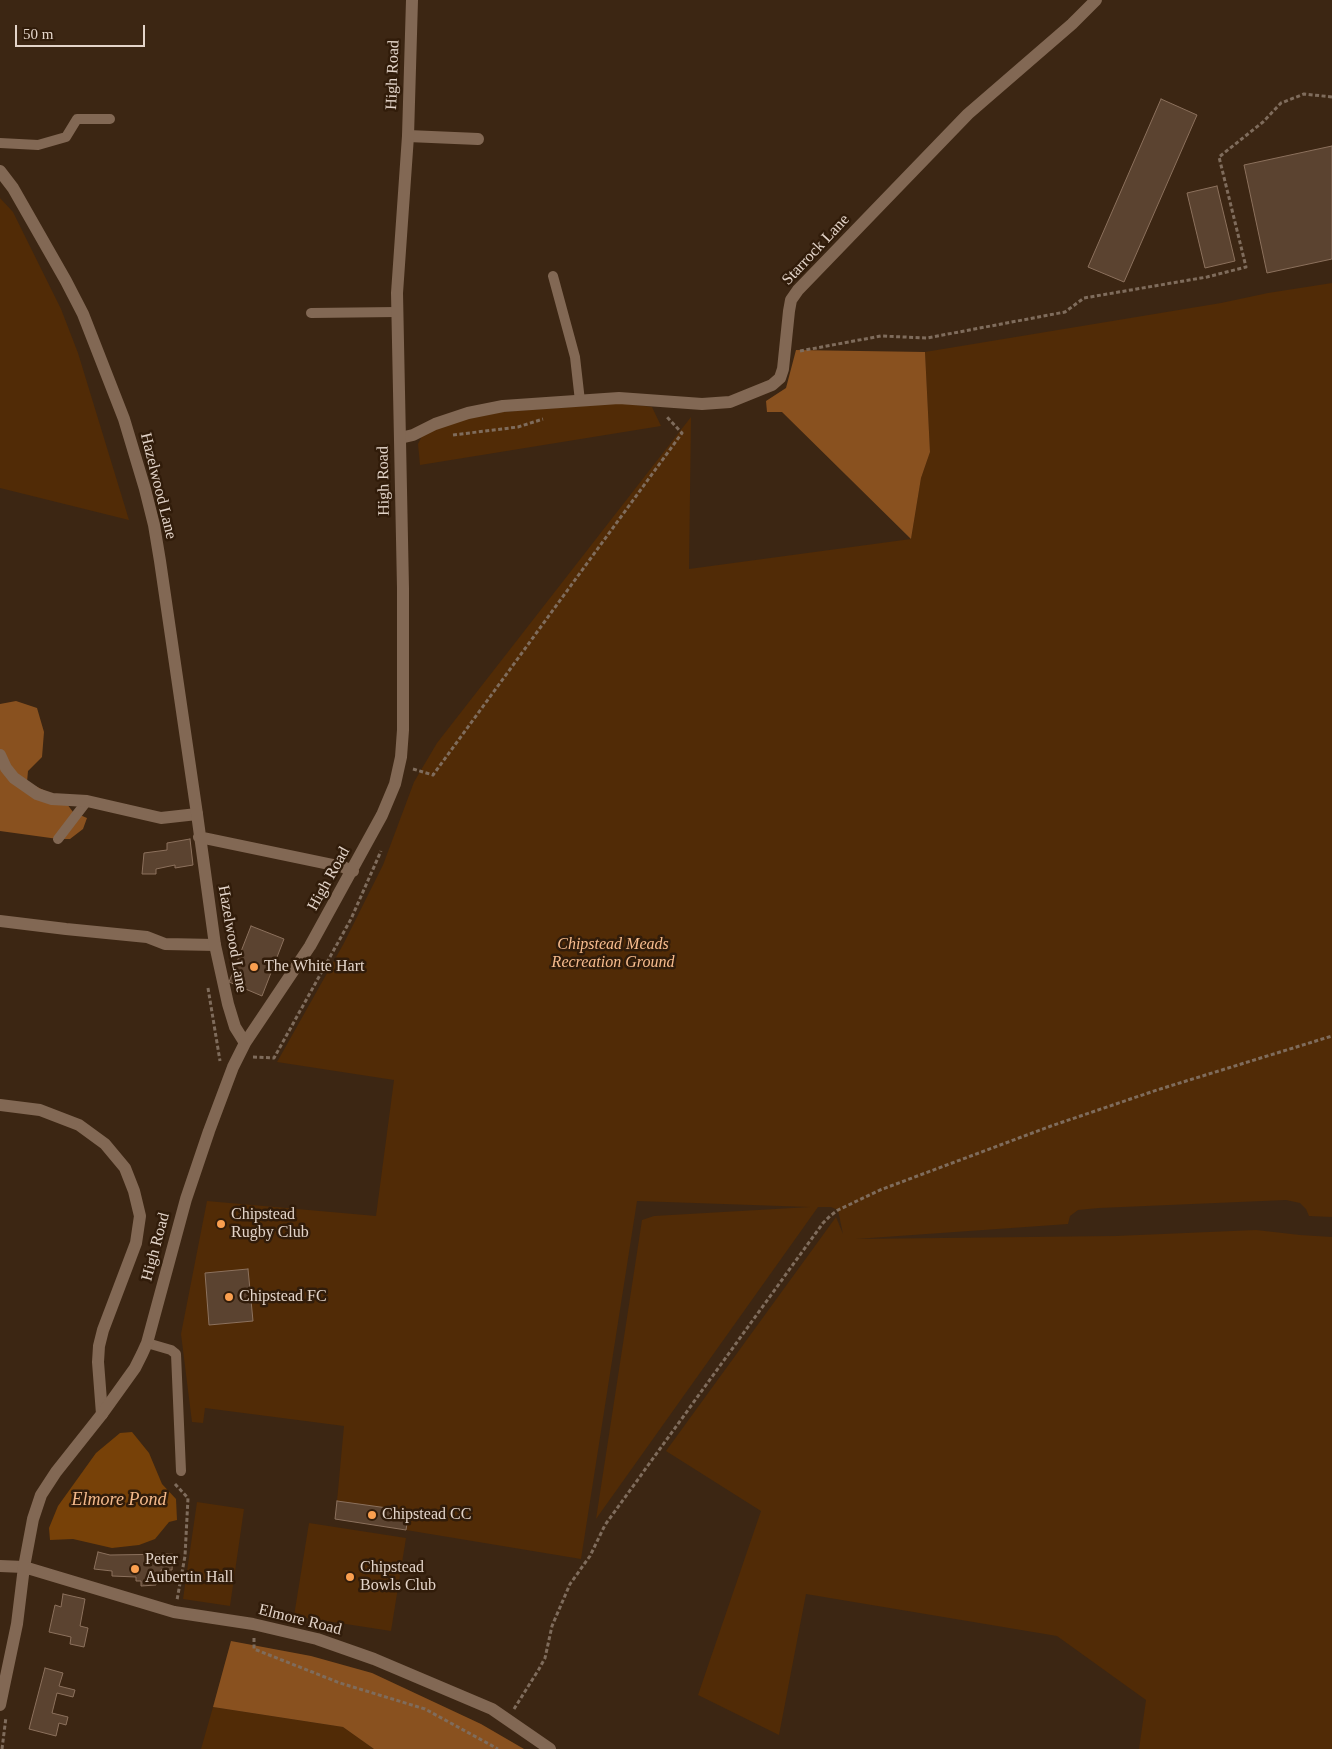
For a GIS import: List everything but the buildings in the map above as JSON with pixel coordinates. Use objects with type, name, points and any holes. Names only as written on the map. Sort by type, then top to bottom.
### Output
[{"type":"street","name":"High Road","points":[[0,1705],[17,1624],[24,1567],[33,1519],[41,1495],[56,1472],[102,1414],[134,1368],[147,1343],[186,1199],[233,1067],[246,1043],[310,946],[353,871],[386,807],[395,784],[401,757],[403,720],[397,293],[408,136],[412,0]]},
{"type":"street","name":"Starrock Lane","points":[[400,438],[413,435],[435,424],[468,413],[503,406],[618,398],[702,404],[730,402],[772,385],[780,378],[783,369],[791,300],[798,290],[968,114],[1072,24],[1096,0]]},
{"type":"street","points":[[408,136],[478,138]]},
{"type":"street","name":"Hazelwood Lane","points":[[0,171],[17,196],[83,314],[124,419],[154,525],[197,814],[214,945],[235,1027],[246,1043]]},
{"type":"street","points":[[0,755],[6,768],[14,778],[37,794],[52,799],[87,801],[161,818],[197,814]]},
{"type":"street","points":[[199,837],[334,865],[353,871]]},
{"type":"street","points":[[0,921],[147,937],[165,944],[214,945]]},
{"type":"street","points":[[0,1105],[40,1110],[79,1124],[105,1144],[125,1168],[134,1191],[140,1216],[136,1243],[102,1330],[99,1346],[98,1362],[102,1414]]},
{"type":"street","name":"Elmore Road","points":[[0,1566],[24,1567],[174,1612],[253,1624],[317,1639],[374,1658],[492,1710],[550,1749]]},
{"type":"lane","points":[[0,143],[38,145],[66,137],[77,119],[110,119]]},
{"type":"lane","points":[[553,276],[575,357],[580,401]]},
{"type":"lane","points":[[311,313],[397,312]]},
{"type":"lane","points":[[58,839],[87,801]]},
{"type":"lane","points":[[147,1343],[171,1350],[176,1354],[181,1471]]},
{"type":"path","points":[[784,353],[880,336],[927,338],[1065,312],[1084,298],[1208,277],[1246,267],[1219,157],[1263,122],[1281,103],[1304,94],[1332,97]]},
{"type":"path","points":[[413,769],[433,775],[682,433],[661,412],[662,401]]},
{"type":"path","points":[[449,436],[518,427],[546,418]]},
{"type":"path","points":[[410,778],[413,769],[412,762]]},
{"type":"path","points":[[207,984],[220,1062],[238,1069],[245,1057],[274,1058],[350,919],[382,847]]},
{"type":"path","points":[[507,1720],[539,1670],[545,1658],[552,1626],[570,1584],[590,1556],[605,1524],[760,1309],[830,1216],[838,1210],[880,1190],[1052,1126],[1166,1087],[1332,1036]]},
{"type":"path","points":[[174,1482],[188,1498],[185,1556],[174,1612]]},
{"type":"path","points":[[253,1624],[254,1649],[340,1682],[425,1709],[498,1749]]},
{"type":"green space","points":[[0,198],[13,212],[61,309],[78,353],[129,520],[0,488]]},
{"type":"green space","name":"Chipstead Meads Recreation Ground","points":[[1332,283],[1332,1217],[1309,1216],[1306,1209],[1300,1203],[1286,1200],[1099,1208],[1078,1210],[1070,1216],[1068,1224],[856,1239],[1116,1236],[1256,1230],[1332,1237],[1332,1749],[1139,1749],[1146,1700],[1057,1636],[806,1594],[779,1735],[698,1695],[761,1511],[666,1451],[836,1217],[843,1234],[838,1210],[831,1207],[818,1207],[596,1519],[642,1220],[654,1216],[810,1207],[637,1201],[581,1559],[406,1530],[409,1512],[337,1501],[344,1426],[205,1408],[203,1423],[192,1422],[181,1334],[207,1201],[376,1216],[394,1080],[277,1062],[344,943],[383,865],[414,782],[437,743],[691,417],[689,569],[911,539],[921,478],[930,452],[925,352]]},
{"type":"green space","points":[[621,403],[652,407],[661,426],[420,465],[418,444],[422,436],[439,427],[469,417],[503,412]]},
{"type":"green space","points":[[197,1502],[244,1509],[230,1606],[183,1599]]},
{"type":"green space","name":"Chipstead Bowls Club","points":[[309,1523],[406,1538],[391,1631],[294,1616]]},
{"type":"green space","points":[[213,1707],[343,1727],[374,1749],[201,1749]]},
{"type":"shaded area","points":[[796,350],[925,352],[930,452],[921,478],[911,539],[782,412],[767,412],[766,401],[786,388]]},
{"type":"shaded area","points":[[16,701],[37,708],[44,732],[42,757],[28,771],[27,782],[64,800],[73,812],[87,818],[83,829],[70,839],[0,831],[0,704]]},
{"type":"shaded area","points":[[231,1641],[311,1656],[372,1673],[481,1724],[524,1749],[374,1749],[343,1727],[213,1707]]},
{"type":"water","name":"Elmore Pond","points":[[132,1432],[149,1453],[162,1484],[176,1499],[177,1520],[169,1522],[155,1539],[139,1545],[112,1548],[73,1539],[50,1540],[49,1528],[58,1506],[96,1453],[120,1433]]},
{"type":"place","name":"The White Hart","points":[[254,967]]},
{"type":"place","name":"Chipstead Rugby Club","points":[[221,1224]]},
{"type":"place","name":"Chipstead FC","points":[[229,1297]]},
{"type":"place","name":"Chipstead CC","points":[[372,1515]]},
{"type":"place","name":"Peter Aubertin Hall","points":[[135,1569]]},
{"type":"place","name":"Chipstead Bowls Club","points":[[350,1577]]}]
